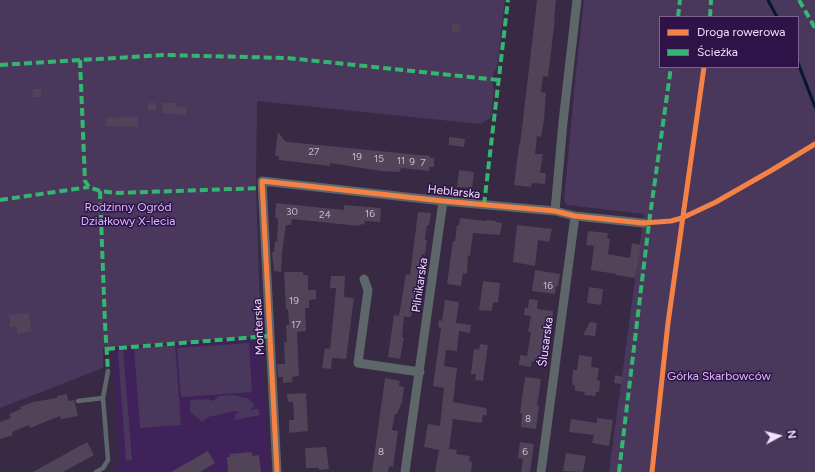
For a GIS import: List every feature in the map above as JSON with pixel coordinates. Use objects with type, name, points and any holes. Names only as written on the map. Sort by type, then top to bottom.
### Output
[{"type":"street","points":[[554,211],[577,0]]},
{"type":"street","name":"Heblarska","points":[[262,182],[554,211],[576,216],[643,223]]},
{"type":"street","name":"Monterska","points":[[262,182],[277,472]]},
{"type":"street","name":"Pilnikarska","points":[[405,472],[443,201]]},
{"type":"street","name":"Ślusarska","points":[[541,472],[576,216]]},
{"type":"street","points":[[364,279],[368,290],[358,363],[420,372]]},
{"type":"lane","points":[[96,472],[103,468],[108,460],[104,398],[108,371]]},
{"type":"lane","points":[[78,401],[104,398]]},
{"type":"shaded area","points":[[260,338],[270,472],[113,472],[118,466],[120,460],[112,349]]},
{"type":"green space","name":"Rodzinny Ogród Działkowy X-lecia","points":[[0,0],[505,0],[497,68],[493,74],[492,82],[494,89],[491,118],[480,124],[257,101],[256,187],[261,336],[103,348],[103,368],[0,408]]},
{"type":"green space","name":"Górka Skarbowców","points":[[584,0],[815,0],[815,472],[609,472],[644,214],[567,205],[564,201]]},
{"type":"green space","points":[[249,343],[252,392],[181,397],[177,348]]},
{"type":"green space","points":[[175,345],[181,425],[140,428],[134,348]]},
{"type":"green space","points":[[123,350],[132,460],[126,461],[118,351]]},
{"type":"green space","points":[[233,395],[249,399],[254,404],[254,407],[249,410],[258,409],[260,415],[235,420],[236,413],[241,412],[235,411],[208,417],[202,422],[190,412],[190,401],[207,399],[213,401],[219,396]]},
{"type":"building","points":[[537,0],[556,0],[548,77],[543,76],[541,92],[546,93],[544,120],[541,137],[537,136],[535,154],[543,154],[540,173],[546,173],[545,184],[532,183],[531,187],[514,185]]},
{"type":"building","points":[[453,23],[461,25],[459,32],[451,31]]},
{"type":"building","points":[[32,89],[41,89],[41,97],[33,97]]},
{"type":"building","points":[[148,103],[156,103],[156,110],[148,110]]},
{"type":"building","points":[[162,103],[175,103],[175,106],[187,107],[186,115],[163,113]]},
{"type":"building","points":[[138,117],[138,127],[106,126],[106,118]]},
{"type":"building","points":[[278,132],[285,141],[288,142],[430,156],[430,158],[434,158],[434,167],[429,167],[429,171],[401,168],[400,172],[381,171],[330,163],[330,166],[279,160],[279,156],[275,156]]},
{"type":"building","points":[[449,137],[465,139],[464,147],[449,145]]},
{"type":"building","points":[[459,170],[474,172],[472,188],[457,187]]},
{"type":"building","points":[[276,203],[344,210],[344,205],[381,208],[380,222],[365,221],[364,225],[360,224],[359,226],[292,219],[291,225],[286,225],[281,272],[274,271],[272,252],[274,252],[275,242],[277,241],[278,218],[275,218]]},
{"type":"building","points":[[418,212],[431,213],[429,225],[427,225],[425,255],[422,254],[420,276],[418,276],[411,317],[399,316],[406,274],[410,275]]},
{"type":"building","points":[[460,218],[496,221],[502,223],[500,235],[473,233],[470,256],[468,256],[467,274],[463,273],[461,286],[447,284],[453,241],[455,241],[457,225],[459,225]]},
{"type":"building","points":[[517,225],[552,229],[549,242],[538,240],[535,266],[513,262]]},
{"type":"building","points":[[588,231],[608,233],[607,238],[610,239],[608,254],[630,258],[632,243],[641,245],[635,278],[591,270],[594,246],[586,245]]},
{"type":"building","points":[[535,270],[560,274],[555,294],[532,291]]},
{"type":"building","points":[[284,272],[303,272],[303,275],[308,275],[308,290],[316,290],[316,299],[309,300],[309,308],[305,308],[306,331],[297,332],[299,376],[292,377],[293,382],[283,383],[283,377],[278,377],[277,364],[285,364],[284,342],[287,342],[286,325],[289,325],[288,309],[286,309]]},
{"type":"building","points":[[331,276],[345,276],[344,297],[354,298],[346,359],[332,358],[331,369],[322,368],[325,348],[330,349],[334,311],[336,288],[330,288]]},
{"type":"building","points":[[483,281],[500,283],[498,303],[493,302],[492,311],[479,310]]},
{"type":"building","points":[[589,287],[603,289],[601,305],[587,303]]},
{"type":"building","points":[[529,299],[538,300],[537,309],[553,311],[546,361],[532,361],[531,367],[519,365],[520,355],[527,356],[531,332],[528,332],[531,316],[524,315],[525,307],[528,308]]},
{"type":"building","points":[[445,300],[459,302],[456,323],[471,325],[470,333],[459,331],[457,351],[446,350],[444,366],[457,368],[453,402],[486,408],[487,415],[483,415],[482,423],[453,419],[449,449],[457,450],[456,454],[470,456],[469,461],[472,462],[471,472],[435,472],[439,450],[424,447],[428,424],[440,426],[444,388],[433,386],[441,328],[438,327],[439,320],[442,321]]},
{"type":"building","points":[[29,313],[31,331],[17,334],[17,326],[10,327],[9,315]]},
{"type":"building","points":[[394,315],[404,317],[402,337],[404,338],[400,359],[388,357]]},
{"type":"building","points":[[590,322],[597,323],[595,336],[583,335]]},
{"type":"building","points":[[480,344],[488,345],[483,381],[475,380],[476,374],[471,374],[474,349],[479,350]]},
{"type":"building","points":[[579,355],[592,357],[591,367],[599,368],[597,380],[600,381],[599,392],[596,392],[595,396],[584,395],[585,392],[575,391],[575,386],[572,384],[573,370],[577,370]]},
{"type":"building","points":[[615,375],[623,377],[621,384],[614,383]]},
{"type":"building","points":[[525,377],[541,379],[537,406],[539,406],[536,429],[521,427],[522,413],[520,413]]},
{"type":"building","points":[[385,378],[400,381],[399,386],[404,387],[402,402],[397,414],[395,414],[392,430],[398,431],[393,467],[389,466],[388,472],[372,472]]},
{"type":"building","points":[[306,393],[308,431],[289,433],[289,420],[294,420],[293,402],[288,402],[287,394]]},
{"type":"building","points":[[67,394],[68,401],[74,400],[78,416],[61,419],[60,416],[30,428],[29,425],[12,432],[13,435],[0,439],[0,422],[11,418],[9,414],[21,409],[20,407],[33,402],[57,398],[57,396]]},
{"type":"building","points":[[597,418],[613,420],[609,446],[592,443],[594,435],[569,432],[571,419],[597,423]]},
{"type":"building","points":[[87,442],[94,455],[63,472],[33,472]]},
{"type":"building","points":[[520,442],[534,444],[530,472],[521,472],[523,459],[518,458]]},
{"type":"building","points":[[326,447],[329,469],[319,470],[319,468],[306,468],[305,448]]},
{"type":"building","points":[[208,451],[215,463],[200,472],[171,472]]},
{"type":"building","points":[[252,452],[252,456],[259,455],[261,472],[228,472],[227,457],[230,457],[230,454]]},
{"type":"building","points":[[566,453],[586,456],[583,472],[563,471]]},
{"type":"waterway","points":[[768,0],[776,16]]},
{"type":"waterway","points":[[799,66],[815,107]]},
{"type":"marked path","points":[[484,205],[508,0]]},
{"type":"marked path","points":[[678,16],[680,0]]},
{"type":"marked path","points":[[710,16],[711,0]]},
{"type":"marked path","points":[[799,0],[815,28]]},
{"type":"marked path","points":[[0,65],[163,55],[287,58],[499,80]]},
{"type":"marked path","points":[[80,60],[85,181],[89,187],[100,191],[117,193],[262,188]]},
{"type":"marked path","points":[[619,472],[649,223],[671,68]]},
{"type":"marked path","points":[[0,200],[89,187]]},
{"type":"marked path","points":[[100,191],[108,371]]},
{"type":"marked path","points":[[107,349],[269,336]]},
{"type":"cycle path","points":[[652,472],[668,323],[704,68]]},
{"type":"cycle path","points":[[277,472],[262,181],[443,201],[555,211],[575,216],[643,223],[671,221],[682,218],[716,202],[815,144]]}]
